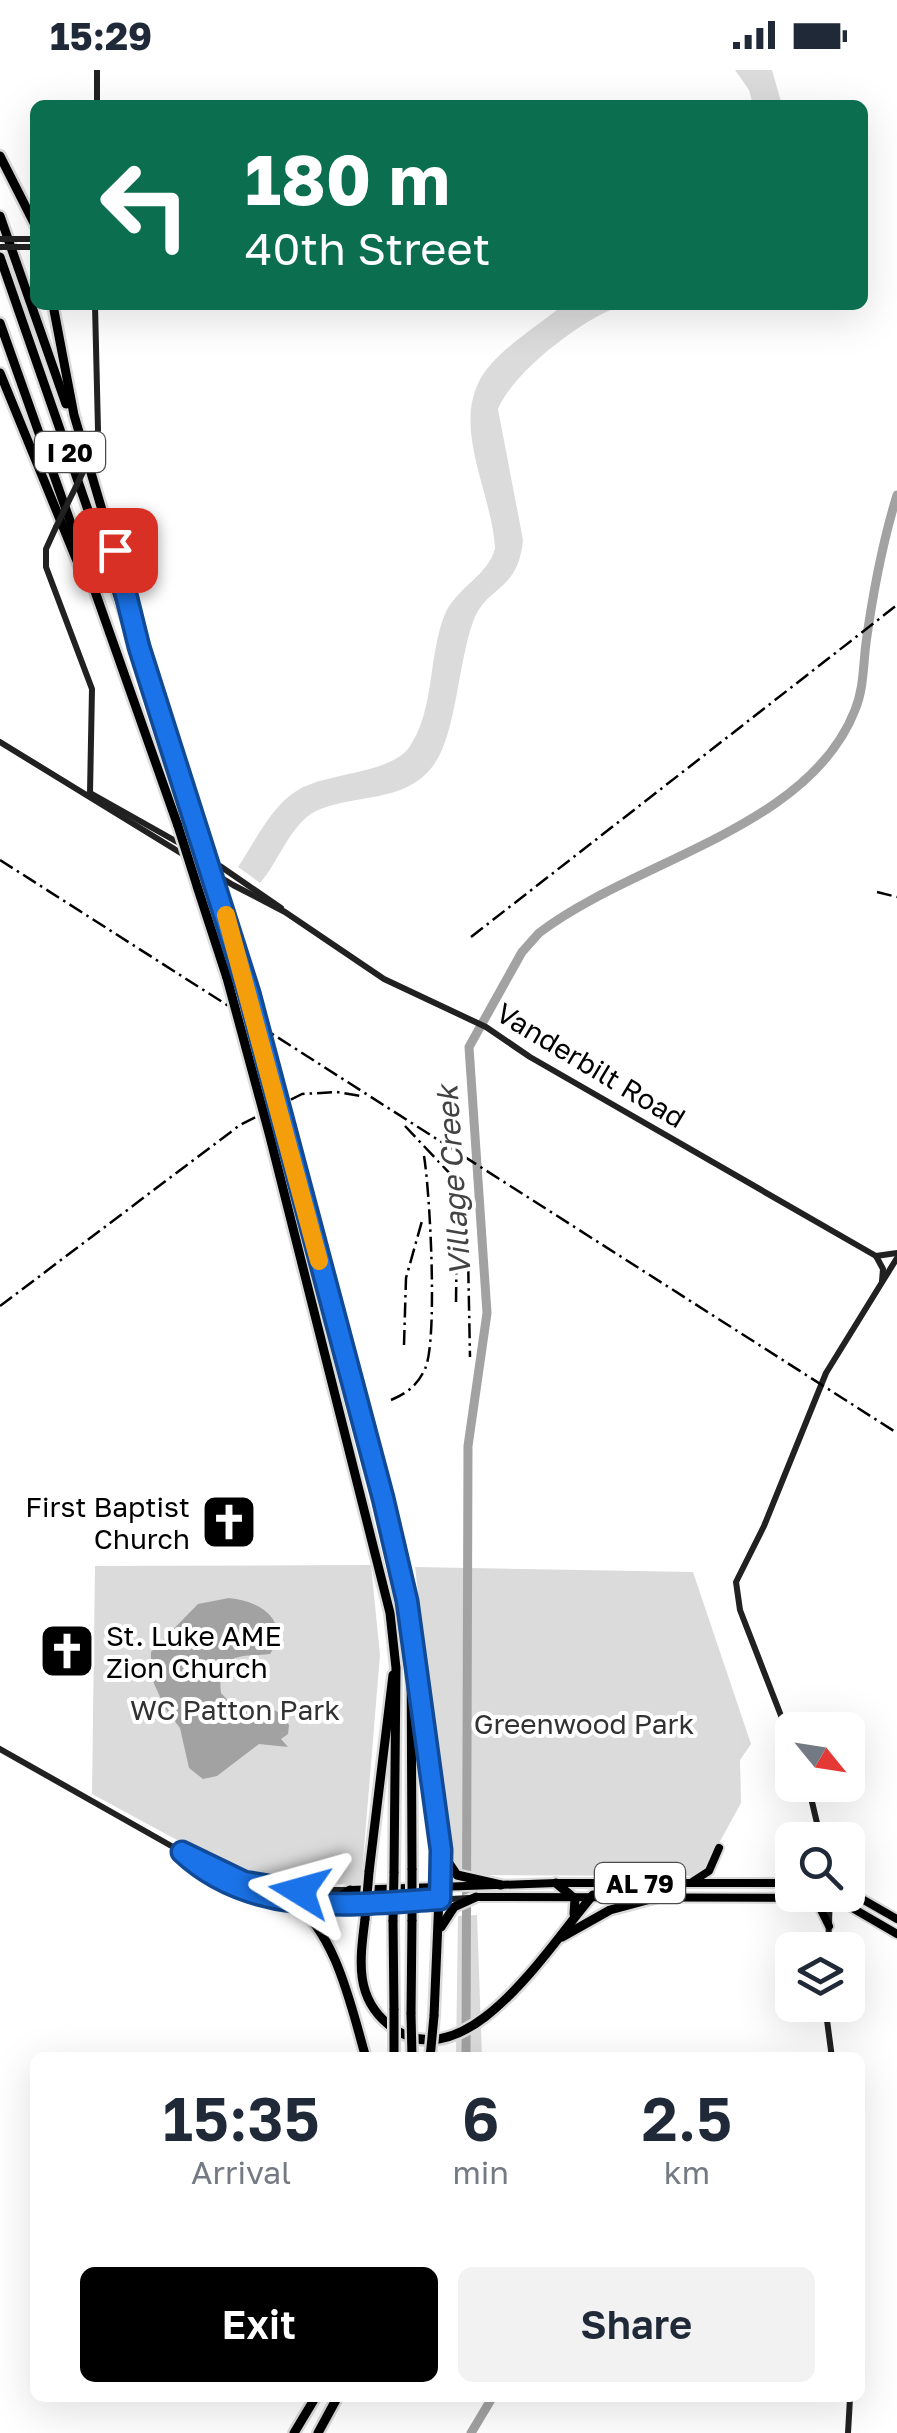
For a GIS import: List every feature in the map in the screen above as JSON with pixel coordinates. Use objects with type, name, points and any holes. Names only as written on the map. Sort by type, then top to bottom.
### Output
[{"type":"highway","points":[[0,156],[30,215]]},
{"type":"highway","points":[[0,216],[30,301]]},
{"type":"highway","name":"I 20","points":[[0,257],[139,647],[224,906],[285,1124],[407,1601],[412,1654],[412,2052]]},
{"type":"highway","points":[[33,310],[105,515]]},
{"type":"highway","points":[[54,310],[70,402],[105,515],[139,647]]},
{"type":"highway","name":"I 20","points":[[0,323],[178,826],[227,978],[383,1580],[396,1668],[394,2052]]},
{"type":"highway","points":[[0,363],[7,390]]},
{"type":"highway","points":[[0,373],[114,649]]},
{"type":"highway","points":[[412,1654],[441,1850],[431,2052]]},
{"type":"highway","points":[[396,1668],[388,1691],[360,1962],[362,1988],[371,2006],[401,2034],[444,2041],[456,2037],[476,2027],[593,1895]]},
{"type":"highway","points":[[441,1850],[458,1880],[476,1888],[501,1886]]},
{"type":"highway","points":[[556,1883],[572,1894],[577,1905],[570,1921]]},
{"type":"highway","points":[[438,1949],[445,1917],[476,1888]]},
{"type":"highway","points":[[326,1937],[329,1904],[350,1890]]},
{"type":"highway","points":[[548,1947],[610,1910],[662,1896]]},
{"type":"highway","points":[[292,1904],[311,1916],[326,1937],[364,2052]]},
{"type":"highway","points":[[294,2433],[313,2402]]},
{"type":"highway","points":[[318,2433],[336,2402]]},
{"type":"main road","points":[[691,1882],[709,1871],[718,1848]]},
{"type":"main road","points":[[350,1890],[440,1887],[458,1880]]},
{"type":"main road","name":"AL 79","points":[[501,1886],[775,1883]]},
{"type":"main road","name":"AL 79","points":[[476,1888],[593,1895],[775,1897]]},
{"type":"main road","points":[[865,1901],[897,1919]]},
{"type":"main road","points":[[822,1912],[829,1926]]},
{"type":"main road","name":"AL 79","points":[[857,1912],[897,1934]]},
{"type":"street","points":[[96,100],[97,70]]},
{"type":"street","points":[[0,243],[30,240]]},
{"type":"street","points":[[16,243],[30,246]]},
{"type":"street","points":[[90,793],[92,689],[46,567],[46,549],[92,454],[98,430],[95,310]]},
{"type":"street","name":"Vanderbilt Road","points":[[0,742],[90,793],[233,885],[284,912],[384,979],[486,1027],[529,1057],[876,1256]]},
{"type":"street","points":[[882,1281],[883,1270],[876,1256],[897,1255]]},
{"type":"street","points":[[780,1712],[740,1610],[736,1582],[764,1526],[826,1373],[897,1255]]},
{"type":"street","points":[[0,1749],[246,1890],[292,1904],[460,1900]]},
{"type":"street","points":[[182,1852],[244,1882],[283,1890],[350,1890]]},
{"type":"street","points":[[829,1912],[829,1932]]},
{"type":"street","points":[[827,2022],[831,2052]]},
{"type":"street","points":[[848,2433],[850,2402]]},
{"type":"green space","points":[[735,70],[772,70],[781,100],[752,100]]},
{"type":"green space","points":[[557,310],[611,310],[552,347],[518,379],[498,409],[523,540],[515,570],[486,601],[473,622],[442,750],[424,776],[410,785],[380,796],[331,805],[307,817],[260,883],[238,867],[264,825],[288,797],[311,784],[389,762],[410,746],[418,731],[445,614],[486,566],[495,548],[474,453],[471,406],[478,384],[491,364]]},
{"type":"green space","name":"WC Patton Park","points":[[371,1565],[380,1655],[361,1885],[253,1881],[92,1794],[95,1566]]},
{"type":"green space","name":"Greenwood Park","points":[[415,1567],[693,1572],[751,1744],[740,1760],[741,1803],[701,1876],[478,1875],[459,1868],[448,1853]]},
{"type":"green space","points":[[477,1915],[482,2052],[456,2052],[458,1916]]},
{"type":"shaded area","points":[[229,1598],[263,1609],[274,1622],[279,1640],[270,1654],[241,1657],[227,1663],[221,1693],[235,1708],[265,1707],[277,1712],[289,1725],[288,1734],[281,1739],[288,1747],[259,1744],[217,1776],[203,1779],[189,1768],[180,1728],[166,1710],[151,1677],[151,1652],[198,1604]]},
{"type":"waterway","name":"Village Creek","points":[[466,2052],[468,1446],[487,1313],[469,1047],[522,952],[539,933],[578,907],[760,814],[800,785],[832,751],[860,693],[875,587],[897,495]]},
{"type":"waterway","name":"Village Creek","points":[[471,2433],[490,2402]]},
{"type":"railway","points":[[471,937],[897,605]]},
{"type":"railway","points":[[0,860],[897,1433]]},
{"type":"railway","points":[[877,892],[897,897]]},
{"type":"railway","points":[[0,1306],[240,1125],[302,1094],[337,1092],[361,1096]]},
{"type":"railway","points":[[405,1126],[455,1179],[467,1203],[470,1357]]},
{"type":"railway","points":[[391,1400],[419,1380],[429,1353],[432,1265],[424,1156]]},
{"type":"railway","points":[[404,1345],[406,1278],[422,1221]]},
{"type":"railway","points":[[456,1302],[457,1227]]},
{"type":"slow traffic","points":[[226,915],[319,1261]]},
{"type":"place","name":"First Baptist Church","points":[[229,1522]]},
{"type":"place","name":"St. Luke AME Zion Church","points":[[67,1651]]},
{"type":"route","points":[[115,550],[139,647],[249,993],[407,1601],[420,1720],[441,1850],[440,1899],[292,1904],[246,1890],[182,1852],[244,1882],[300,1891]]}]
